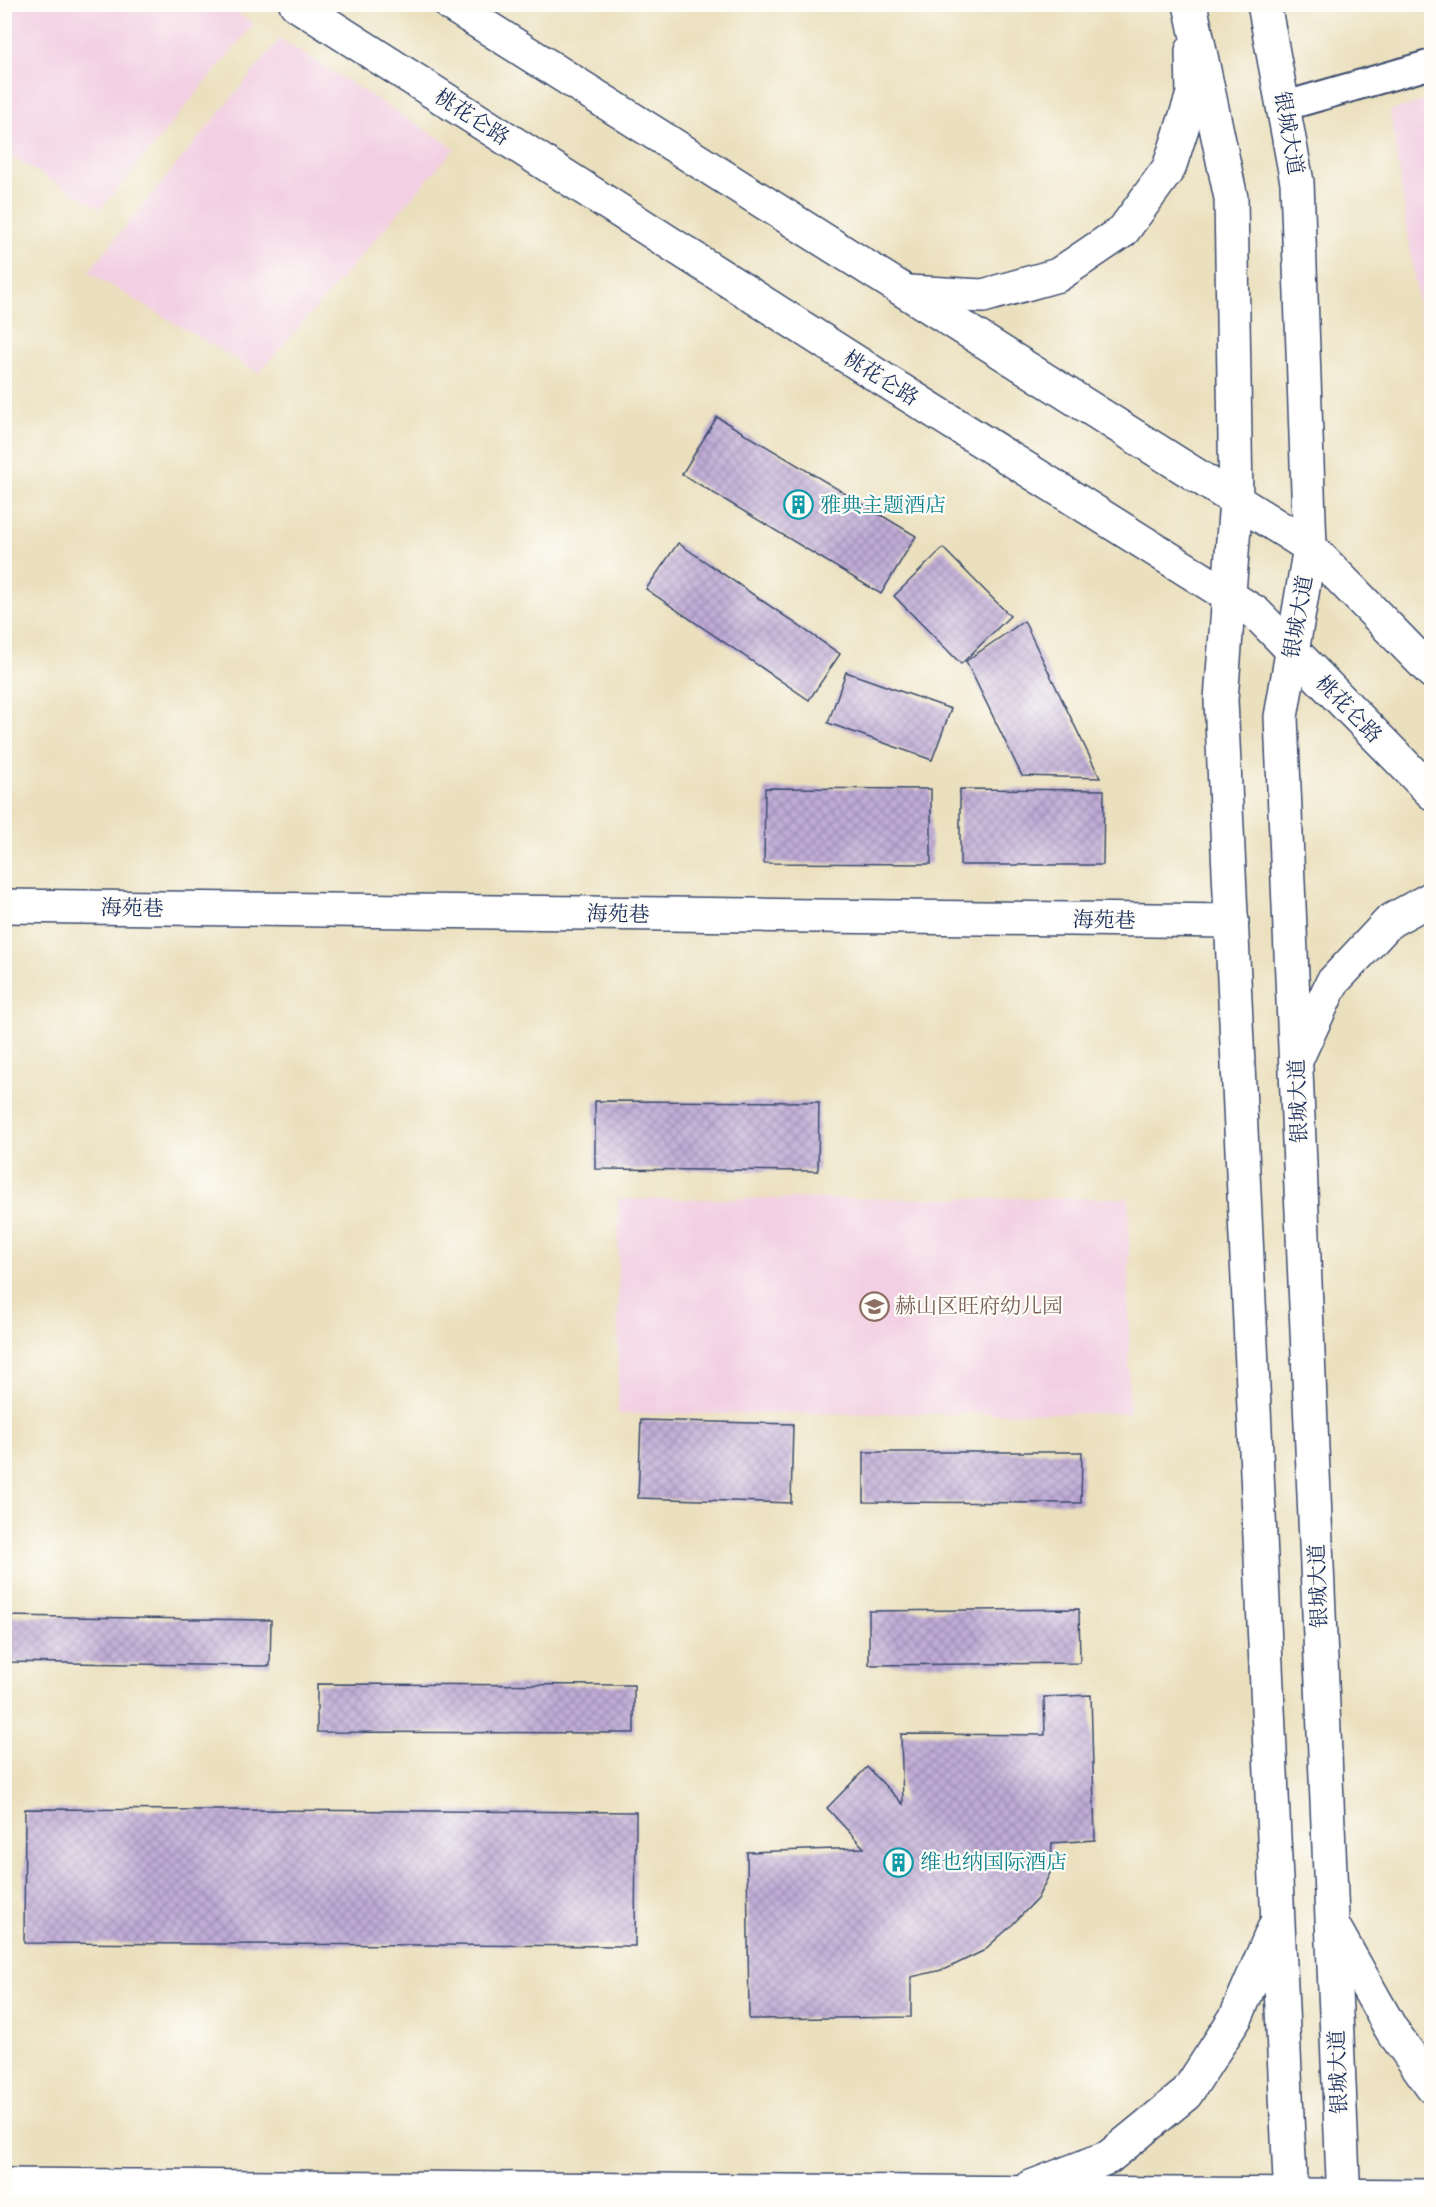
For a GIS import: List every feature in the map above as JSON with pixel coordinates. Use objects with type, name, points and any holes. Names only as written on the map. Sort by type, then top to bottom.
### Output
[{"type":"main road","name":"桃花仑路","points":[[296,4],[859,364],[1256,613],[1431,793]]},
{"type":"main road","points":[[450,4],[1310,547],[1431,672]]},
{"type":"main road","name":"银城大道","points":[[1264,4],[1285,106],[1297,182],[1310,547],[1281,717],[1343,2199]]},
{"type":"main road","points":[[904,292],[983,296],[1058,275],[1123,231],[1169,168],[1193,94],[1191,10]]},
{"type":"main road","points":[[1191,10],[1232,198],[1236,500],[1221,700],[1291,2199]]},
{"type":"main road","points":[[1296,1060],[1332,983],[1390,921],[1431,898]]},
{"type":"main road","name":"海苑巷","points":[[4,906],[1232,921]]},
{"type":"main road","points":[[1014,2193],[1109,2157],[1186,2094],[1236,2017],[1278,1919]]},
{"type":"main road","points":[[1332,1923],[1391,2029],[1431,2086]]},
{"type":"main road","points":[[4,2185],[1014,2193],[1291,2199],[1431,2196]]},
{"type":"street","points":[[1285,106],[1431,64]]},
{"type":"shaded area","points":[[5,4],[225,5],[254,24],[101,209],[5,153]]},
{"type":"shaded area","points":[[280,39],[455,148],[259,373],[88,272]]},
{"type":"shaded area","points":[[1432,99],[1431,392],[1390,111]]},
{"type":"shaded area","name":"赫山区旺府幼儿园","points":[[1129,1198],[1129,1413],[618,1414],[618,1199]]},
{"type":"building","name":"雅典主题酒店","points":[[717,417],[916,536],[881,594],[682,474]]},
{"type":"building","points":[[678,543],[840,654],[809,700],[646,589]]},
{"type":"building","points":[[943,548],[1010,616],[961,664],[894,596]]},
{"type":"building","points":[[1024,621],[1100,778],[1022,776],[966,661]]},
{"type":"building","points":[[846,672],[951,709],[932,760],[828,723]]},
{"type":"building","points":[[765,788],[931,789],[931,864],[764,863]]},
{"type":"building","points":[[960,789],[1104,790],[1103,865],[960,865]]},
{"type":"building","points":[[595,1101],[819,1102],[818,1171],[595,1169]]},
{"type":"building","points":[[641,1420],[793,1424],[791,1503],[638,1498]]},
{"type":"building","points":[[864,1452],[1082,1452],[1081,1503],[864,1502]]},
{"type":"building","points":[[1079,1609],[1080,1663],[869,1665],[869,1611]]},
{"type":"building","points":[[4,1616],[271,1620],[270,1666],[4,1662]]},
{"type":"building","points":[[317,1684],[634,1685],[634,1733],[317,1732]]},
{"type":"building","name":"维也纳国际酒店","points":[[1091,1695],[1095,1840],[1052,1843],[1050,1873],[1037,1899],[1011,1926],[983,1951],[946,1969],[911,1977],[911,2017],[749,2019],[747,1852],[864,1848],[827,1808],[867,1767],[903,1804],[901,1734],[1045,1735],[1044,1697]]},
{"type":"building","points":[[25,1809],[636,1812],[635,1946],[24,1943]]},
{"type":"place","name":"雅典主题酒店","points":[[799,505]]},
{"type":"place","name":"赫山区旺府幼儿园","points":[[874,1306]]},
{"type":"place","name":"维也纳国际酒店","points":[[899,1862]]}]
